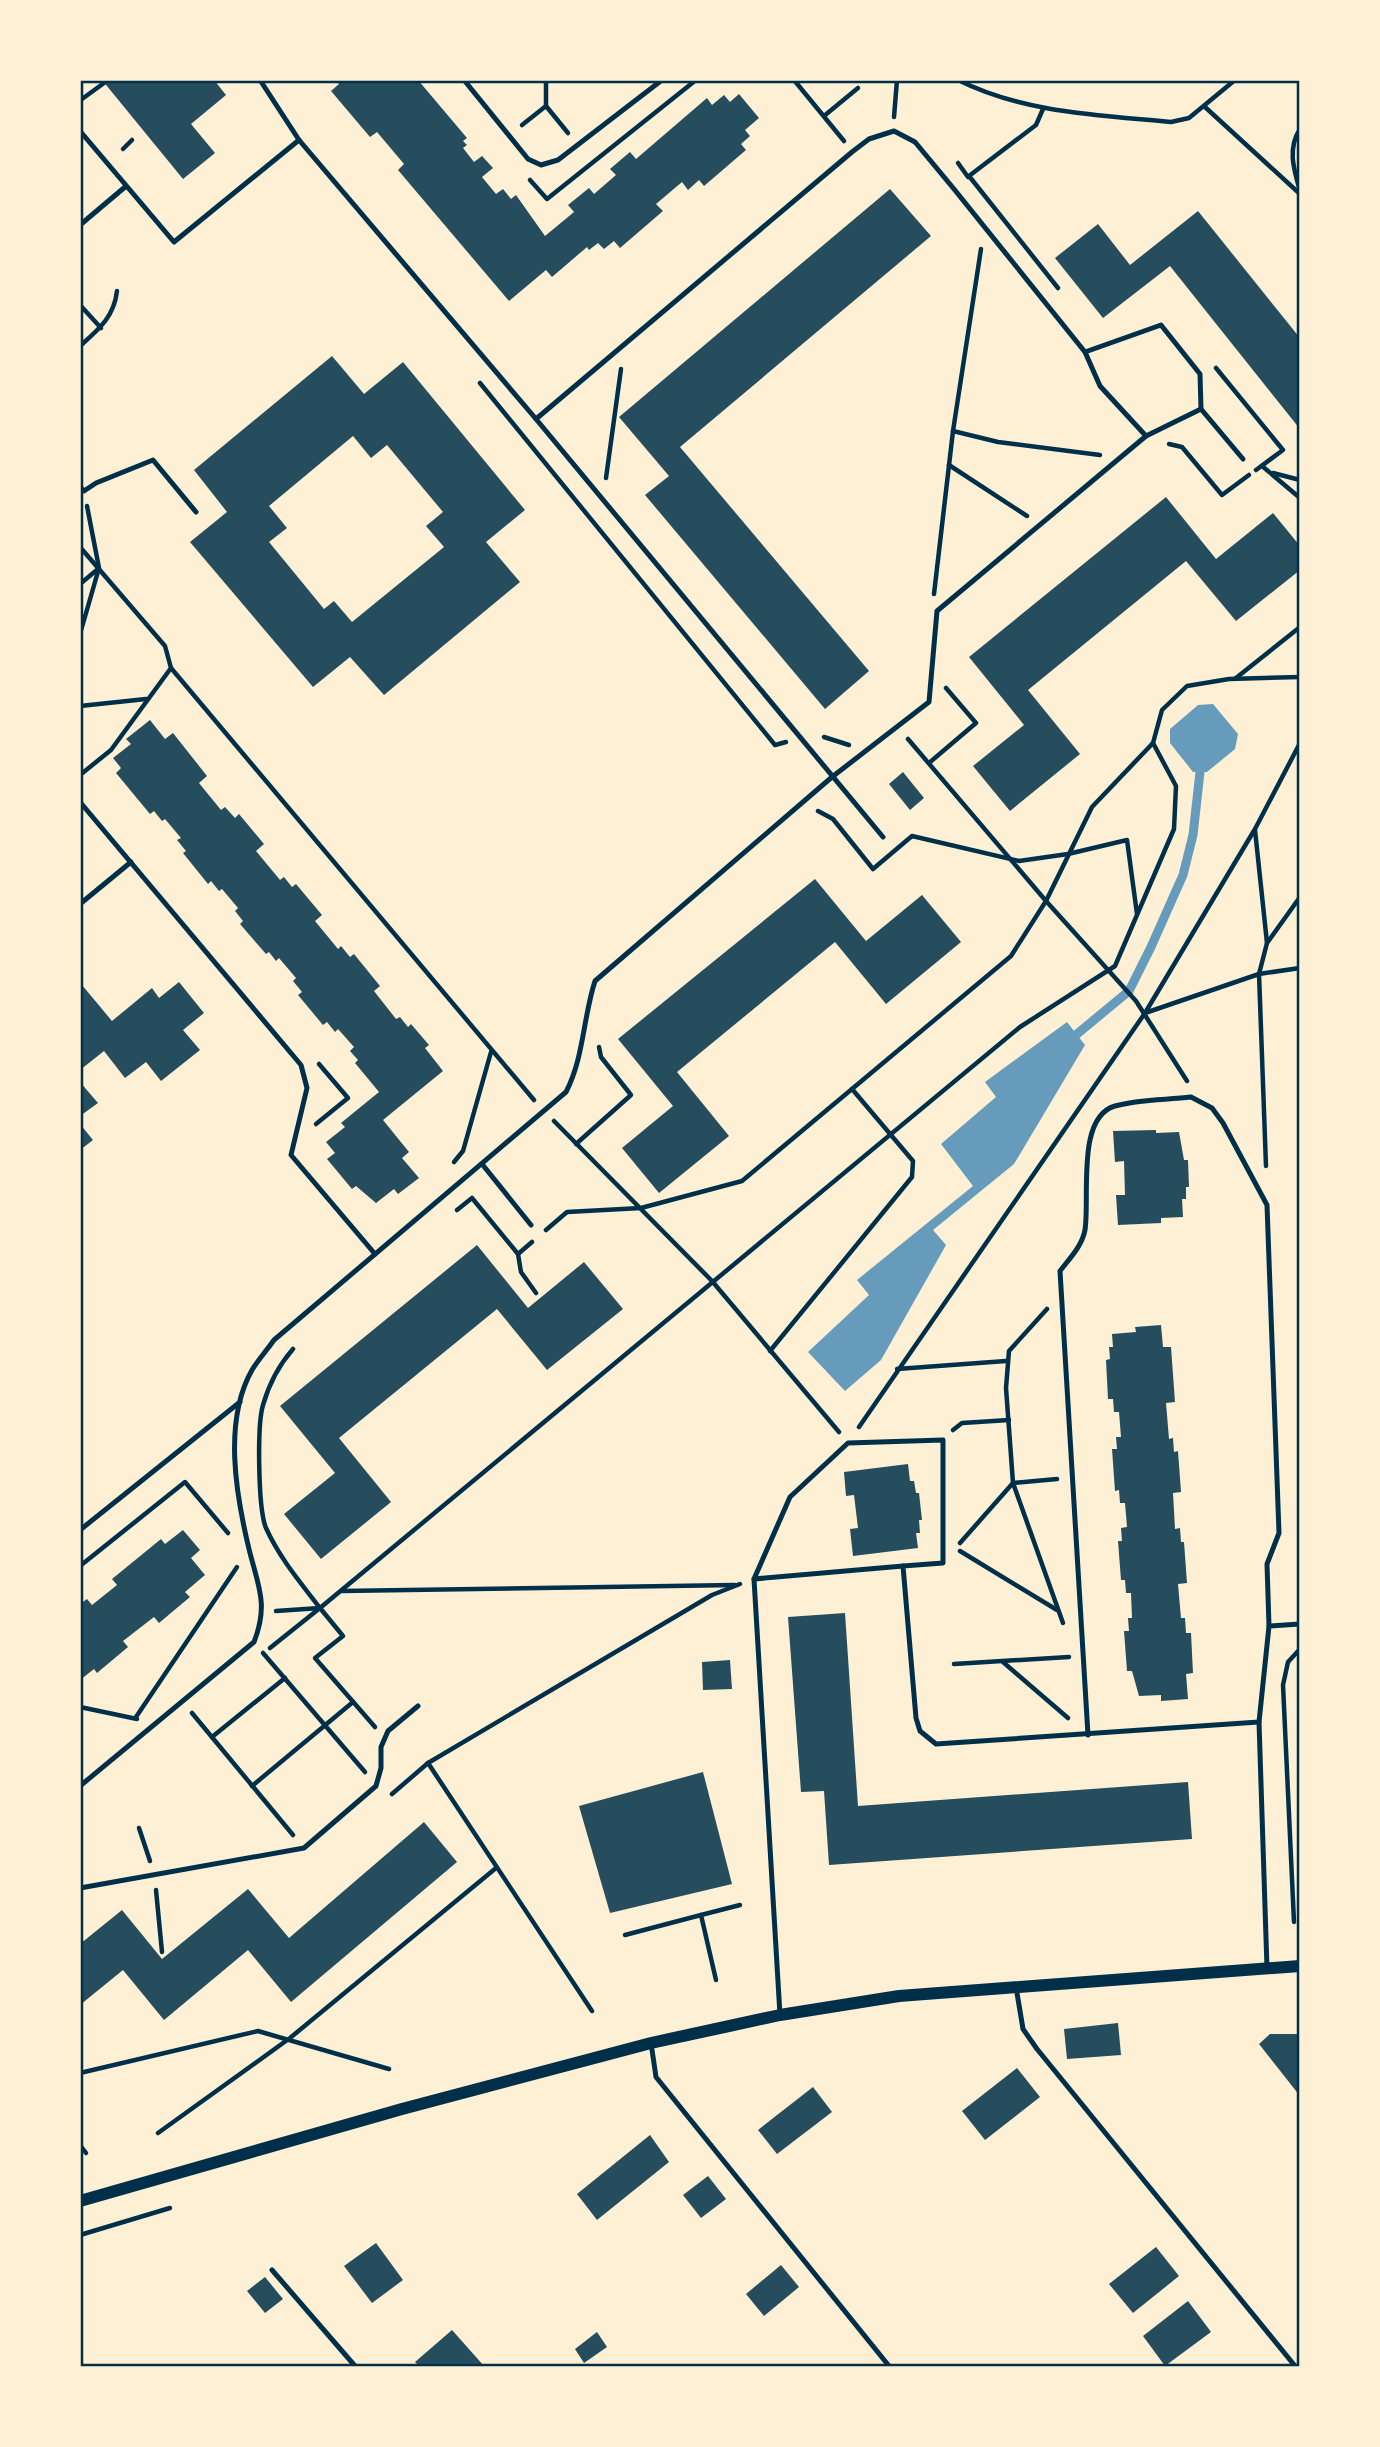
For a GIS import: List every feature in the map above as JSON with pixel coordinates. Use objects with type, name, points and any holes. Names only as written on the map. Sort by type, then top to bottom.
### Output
[{"type":"street","points":[[80,2201],[402,2109],[650,2043],[780,2015],[899,1996],[1300,1966]]},
{"type":"lane","points":[[260,80],[299,140],[536,419],[883,837]]},
{"type":"lane","points":[[464,80],[528,159],[541,165],[558,160],[662,80]]},
{"type":"lane","points":[[821,80],[827,80]]},
{"type":"lane","points":[[80,131],[174,242],[299,140]]},
{"type":"lane","points":[[536,419],[852,152],[882,133],[894,131],[915,142],[1084,352],[1100,386],[1146,436]]},
{"type":"lane","points":[[80,225],[125,187]]},
{"type":"lane","points":[[1084,352],[1161,325],[1200,373],[1201,409],[1243,459]]},
{"type":"lane","points":[[80,1786],[254,1642],[264,1612],[236,1479],[240,1402],[251,1371],[274,1340],[566,1092],[582,1052],[586,1007],[596,981],[832,777],[899,728],[929,702],[937,611],[1146,436],[1201,409]]},
{"type":"lane","points":[[82,489],[153,460],[196,512]]},
{"type":"lane","points":[[80,802],[301,1066],[307,1088],[291,1155],[374,1254]]},
{"type":"lane","points":[[80,904],[131,862]]},
{"type":"lane","points":[[1088,1735],[1060,1271],[1076,1251],[1084,1232],[1089,1133],[1098,1117],[1114,1106],[1191,1097],[1212,1108],[1223,1123],[1267,1205],[1279,1533],[1267,1564],[1269,1626],[1259,1722],[1267,1968]]},
{"type":"lane","points":[[482,1164],[531,1225]]},
{"type":"lane","points":[[80,1530],[240,1402]]},
{"type":"lane","points":[[754,1578],[943,1563],[943,1440],[848,1443],[790,1497],[754,1578],[780,2015]]},
{"type":"lane","points":[[903,1566],[916,1718],[927,1739],[936,1744],[1259,1722]]},
{"type":"lane","points":[[1269,1626],[1300,1624]]},
{"type":"lane","points":[[80,1888],[304,1847],[376,1786],[388,1731],[418,1706]]},
{"type":"lane","points":[[1016,1987],[1023,2029],[1295,2367]]},
{"type":"lane","points":[[650,2043],[656,2077],[889,2367]]},
{"type":"lane","points":[[272,2270],[355,2367]]},
{"type":"path","points":[[509,136],[546,106],[546,80]]},
{"type":"path","points":[[794,80],[845,141]]},
{"type":"path","points":[[895,108],[897,80]]},
{"type":"path","points":[[958,80],[987,95],[1043,109],[1171,122],[1189,118],[1235,80]]},
{"type":"path","points":[[82,99],[104,83]]},
{"type":"path","points":[[824,116],[858,88]]},
{"type":"path","points":[[1204,106],[1300,192]]},
{"type":"path","points":[[969,176],[1036,125],[1043,109]]},
{"type":"path","points":[[1300,129],[1294,138],[1292,161],[1300,192]]},
{"type":"path","points":[[123,149],[132,141]]},
{"type":"path","points":[[937,611],[934,596],[953,431],[985,228]]},
{"type":"path","points":[[80,345],[101,328],[115,309],[117,292]]},
{"type":"path","points":[[80,305],[101,328]]},
{"type":"path","points":[[597,477],[605,486],[621,367],[612,375]]},
{"type":"path","points":[[471,372],[775,745],[800,738]]},
{"type":"path","points":[[953,431],[998,442],[1120,457]]},
{"type":"path","points":[[949,465],[1040,525]]},
{"type":"path","points":[[1262,466],[1300,498]]},
{"type":"path","points":[[1272,473],[1300,480]]},
{"type":"path","points":[[80,634],[99,568],[82,489]]},
{"type":"path","points":[[80,547],[165,646],[171,668],[543,1110],[712,1281],[848,1443],[1145,1013],[1255,829],[1300,743]]},
{"type":"path","points":[[80,584],[99,568]]},
{"type":"path","points":[[927,602],[934,596]]},
{"type":"path","points":[[1235,678],[1300,627]]},
{"type":"path","points":[[80,775],[111,750],[171,668]]},
{"type":"path","points":[[518,1254],[567,1212],[641,1208],[742,1181],[1011,956],[1046,901],[1092,807],[1153,743],[1162,709],[1188,686],[1235,678],[1300,677]]},
{"type":"path","points":[[80,706],[146,699]]},
{"type":"path","points":[[899,728],[1046,901],[1136,1001],[1186,1078],[1191,1097]]},
{"type":"path","points":[[814,733],[848,746],[861,742]]},
{"type":"path","points":[[253,1661],[1020,1027],[1115,966],[1174,829],[1176,786],[1153,743]]},
{"type":"path","points":[[810,811],[821,811],[833,819],[873,869],[912,836],[1007,856],[1019,861],[1069,854],[1127,840],[1137,916]]},
{"type":"path","points":[[1255,829],[1267,943],[1259,974],[1267,1205]]},
{"type":"path","points":[[1267,943],[1300,897]]},
{"type":"path","points":[[1145,1013],[1259,974],[1300,968]]},
{"type":"path","points":[[576,1144],[631,1095],[601,1057],[599,1044]]},
{"type":"path","points":[[770,1351],[912,1177],[914,1161],[852,1089]]},
{"type":"path","points":[[452,1214],[472,1198],[518,1254],[522,1272],[536,1293]]},
{"type":"path","points":[[1055,1301],[1009,1351],[1006,1361],[1013,1483],[1066,1633]]},
{"type":"path","points":[[300,1341],[271,1381],[262,1408],[261,1500],[265,1524],[277,1551],[343,1636],[315,1658],[385,1738]]},
{"type":"path","points":[[897,1369],[1006,1361]]},
{"type":"path","points":[[943,1440],[962,1423],[1009,1420]]},
{"type":"path","points":[[1058,1610],[955,1549],[1013,1483],[1072,1478]]},
{"type":"path","points":[[80,1566],[184,1482],[233,1541]]},
{"type":"path","points":[[135,1717],[243,1557]]},
{"type":"path","points":[[592,2011],[428,1763],[712,1595],[754,1578]]},
{"type":"path","points":[[340,1591],[739,1585]]},
{"type":"path","points":[[264,1612],[320,1608]]},
{"type":"path","points":[[954,1664],[1074,1656],[1070,1645]]},
{"type":"path","points":[[1294,1922],[1283,1685],[1288,1662],[1300,1649]]},
{"type":"path","points":[[263,1653],[376,1786]]},
{"type":"path","points":[[1003,1661],[1088,1735]]},
{"type":"path","points":[[212,1737],[285,1678]]},
{"type":"path","points":[[252,1786],[353,1702]]},
{"type":"path","points":[[183,1719],[202,1704]]},
{"type":"path","points":[[80,1707],[135,1717],[139,1722]]},
{"type":"path","points":[[191,1712],[304,1847]]},
{"type":"path","points":[[130,1730],[150,1714]]},
{"type":"path","points":[[158,2133],[290,2038],[496,1868]]},
{"type":"path","points":[[625,1935],[740,1905]]},
{"type":"path","points":[[701,1914],[716,1980]]},
{"type":"path","points":[[80,2073],[258,2031],[389,2068]]},
{"type":"path","points":[[80,2145],[86,2153]]},
{"type":"path","points":[[80,2235],[170,2208]]},
{"type":"water","points":[[1213,704],[1238,734],[1235,749],[1207,772],[1193,772],[1170,743],[1170,729],[1198,705]]},
{"type":"water","points":[[1067,1022],[1085,1045],[1014,1164],[933,1230],[946,1245],[881,1360],[845,1391],[808,1352],[869,1295],[857,1280],[973,1186],[941,1144],[996,1097],[985,1082]]},
{"type":"building","points":[[102,80],[214,80],[226,95],[191,124],[215,153],[183,179]]},
{"type":"building","points":[[336,80],[418,80],[467,138],[463,141],[467,145],[463,148],[474,162],[482,156],[493,168],[482,177],[496,194],[503,189],[511,199],[516,195],[545,236],[574,212],[568,205],[589,188],[594,194],[616,175],[610,169],[630,152],[636,159],[707,98],[712,105],[724,95],[730,102],[739,94],[759,118],[745,130],[750,136],[741,144],[746,150],[704,186],[699,180],[688,190],[682,182],[656,204],[663,211],[620,248],[614,241],[604,249],[598,243],[589,250],[587,247],[552,277],[546,270],[509,301],[398,170],[404,164],[377,132],[370,137],[331,91],[339,84]]},
{"type":"building","points":[[890,189],[931,236],[680,447],[869,671],[825,709],[645,495],[669,476],[619,417]]},
{"type":"building","points":[[1198,211],[1300,338],[1300,429],[1170,266],[1103,318],[1055,258],[1098,224],[1130,265]]},
{"type":"building","points":[[332,356],[364,394],[403,362],[525,510],[486,542],[520,582],[384,695],[350,657],[313,687],[190,542],[227,512],[194,470]],"holes":[[[353,436],[371,458],[387,445],[443,512],[426,526],[444,547],[352,622],[334,601],[324,609],[269,542],[287,528],[269,506]]]},
{"type":"building","points":[[1166,497],[1216,559],[1273,513],[1300,546],[1300,570],[1236,621],[1186,561],[1028,690],[1080,754],[1010,811],[973,766],[1024,725],[969,657]]},
{"type":"building","points":[[150,720],[165,739],[173,733],[207,776],[199,783],[221,810],[225,807],[235,818],[239,814],[264,844],[256,851],[280,880],[284,877],[292,887],[296,884],[322,915],[315,921],[338,949],[341,946],[350,957],[354,954],[380,986],[374,991],[396,1019],[400,1017],[408,1027],[411,1024],[429,1045],[425,1048],[443,1071],[383,1120],[409,1152],[402,1158],[419,1178],[398,1194],[394,1189],[376,1203],[356,1186],[352,1189],[327,1159],[335,1153],[326,1142],[345,1127],[341,1123],[379,1092],[355,1063],[358,1060],[350,1051],[354,1047],[338,1029],[335,1032],[327,1022],[323,1025],[298,995],[302,992],[293,981],[296,978],[279,958],[276,961],[269,952],[266,954],[240,924],[243,921],[235,911],[238,908],[222,889],[219,891],[211,881],[208,884],[183,853],[186,851],[177,840],[181,838],[165,819],[162,821],[154,811],[150,814],[116,773],[121,768],[113,758],[131,744],[126,739]]},
{"type":"building","points":[[903,772],[924,798],[910,810],[889,784]]},
{"type":"building","points":[[815,879],[866,941],[922,895],[961,942],[886,1004],[835,942],[677,1072],[729,1136],[659,1193],[622,1148],[673,1106],[618,1039]]},
{"type":"building","points":[[179,982],[204,1013],[183,1030],[200,1050],[161,1081],[146,1062],[125,1078],[104,1051],[80,1070],[80,986],[82,985],[112,1021],[152,988],[159,998]]},
{"type":"building","points":[[80,1082],[98,1103],[80,1116]]},
{"type":"building","points":[[80,1124],[93,1140],[80,1150]]},
{"type":"building","points":[[1156,1130],[1156,1133],[1179,1132],[1184,1160],[1188,1160],[1189,1187],[1186,1187],[1186,1199],[1182,1199],[1183,1217],[1161,1218],[1161,1223],[1118,1225],[1116,1195],[1125,1195],[1124,1161],[1115,1162],[1113,1131]]},
{"type":"building","points":[[477,1245],[528,1308],[584,1262],[623,1309],[547,1370],[497,1309],[339,1438],[391,1502],[321,1559],[284,1514],[335,1473],[280,1406]]},
{"type":"building","points":[[1161,1325],[1163,1347],[1171,1347],[1175,1402],[1166,1403],[1169,1439],[1173,1438],[1174,1452],[1178,1451],[1181,1492],[1173,1493],[1175,1529],[1180,1528],[1181,1542],[1184,1542],[1187,1583],[1178,1584],[1181,1618],[1185,1618],[1186,1633],[1191,1633],[1193,1673],[1186,1674],[1188,1699],[1161,1701],[1161,1695],[1139,1696],[1132,1671],[1127,1671],[1124,1631],[1129,1631],[1128,1618],[1132,1618],[1131,1593],[1126,1593],[1125,1580],[1121,1580],[1118,1541],[1122,1541],[1121,1528],[1127,1527],[1125,1503],[1120,1503],[1119,1490],[1115,1491],[1112,1449],[1117,1449],[1116,1437],[1121,1437],[1119,1412],[1114,1412],[1113,1399],[1108,1399],[1106,1360],[1110,1359],[1109,1347],[1113,1347],[1112,1334],[1136,1332],[1135,1327]]},
{"type":"building","points":[[908,1464],[910,1481],[914,1481],[916,1493],[919,1493],[922,1520],[919,1520],[920,1533],[916,1533],[918,1548],[853,1556],[850,1529],[858,1528],[854,1495],[846,1496],[844,1472]]},
{"type":"building","points":[[183,1530],[200,1550],[191,1558],[205,1575],[185,1592],[190,1597],[159,1623],[154,1617],[123,1641],[128,1647],[97,1673],[94,1669],[80,1680],[80,1604],[87,1599],[92,1605],[117,1585],[112,1579],[161,1539],[165,1544]]},
{"type":"building","points":[[845,1613],[858,1806],[1188,1782],[1192,1839],[829,1865],[824,1791],[801,1792],[788,1617]]},
{"type":"building","points":[[730,1660],[732,1689],[703,1690],[702,1662]]},
{"type":"building","points":[[703,1772],[732,1884],[610,1913],[579,1806]]},
{"type":"building","points":[[424,1822],[457,1862],[291,2002],[248,1950],[164,2020],[123,1970],[80,2005],[80,1944],[122,1910],[162,1959],[248,1889],[289,1938]]},
{"type":"building","points":[[1118,2023],[1121,2055],[1067,2059],[1064,2029]]},
{"type":"building","points":[[1270,2034],[1300,2034],[1300,2096],[1259,2044]]},
{"type":"building","points":[[1017,2068],[1040,2097],[985,2140],[962,2111]]},
{"type":"building","points":[[813,2087],[832,2112],[777,2154],[758,2130]]},
{"type":"building","points":[[650,2135],[669,2162],[597,2220],[577,2194]]},
{"type":"building","points":[[708,2176],[726,2199],[701,2218],[683,2195]]},
{"type":"building","points":[[376,2243],[403,2280],[372,2303],[344,2266]]},
{"type":"building","points":[[1156,2247],[1179,2276],[1133,2313],[1109,2284]]},
{"type":"building","points":[[781,2265],[799,2287],[764,2316],[746,2294]]},
{"type":"building","points":[[265,2277],[283,2299],[265,2313],[247,2291]]},
{"type":"building","points":[[1188,2301],[1211,2332],[1165,2366],[1143,2336]]},
{"type":"building","points":[[452,2330],[484,2366],[419,2366],[415,2362]]},
{"type":"building","points":[[597,2332],[607,2347],[584,2363],[575,2349]]},
{"type":"waterway","points":[[1077,1034],[1129,991],[1151,947],[1183,875],[1193,835],[1200,772]]}]
